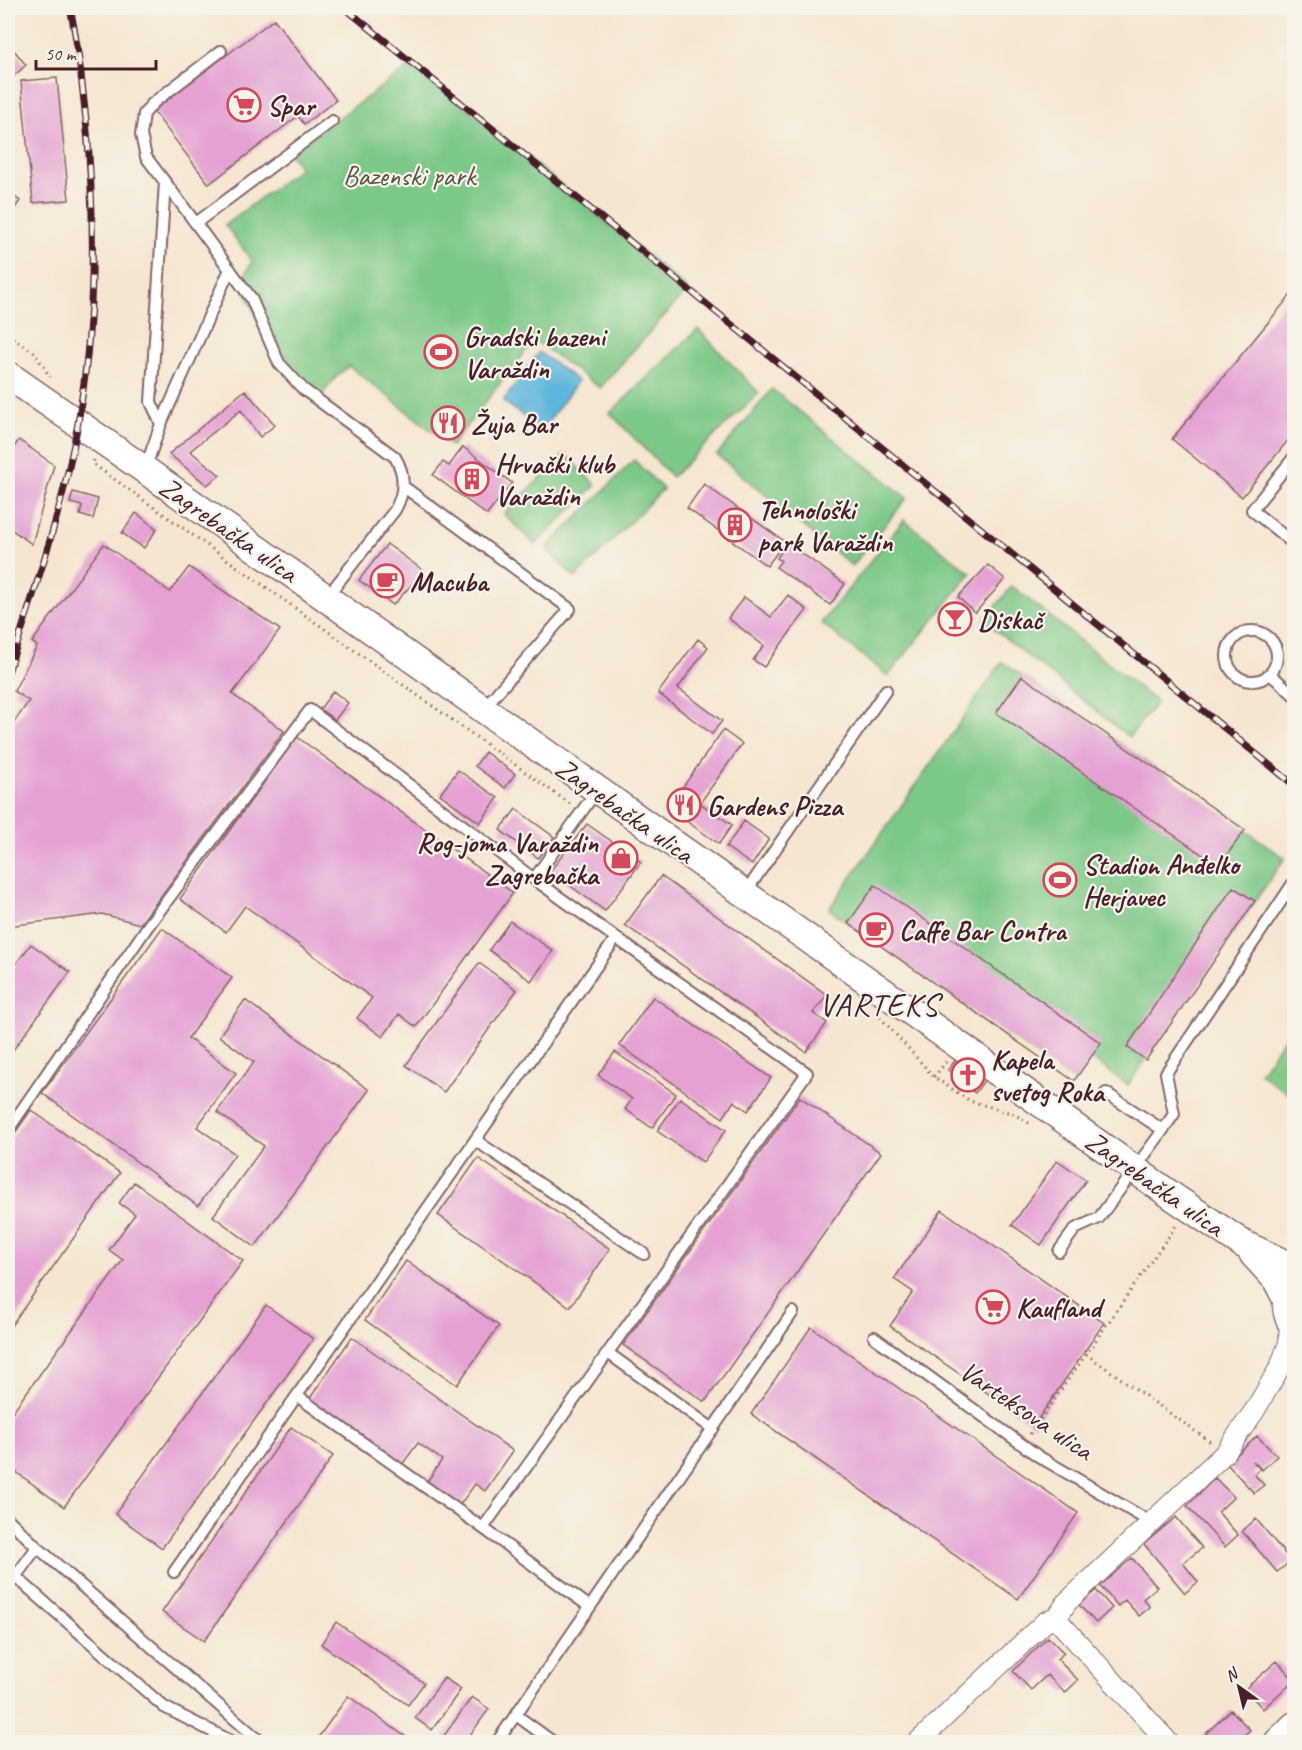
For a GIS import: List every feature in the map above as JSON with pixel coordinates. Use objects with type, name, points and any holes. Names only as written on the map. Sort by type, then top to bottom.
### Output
[{"type":"main road","name":"Zagrebačka ulica","points":[[8,375],[1243,1244],[1294,1268]]},
{"type":"main road","name":"Zagrebačka ulica","points":[[1243,1244],[1276,1279],[1291,1307]]},
{"type":"main road","points":[[1278,1743],[1294,1726]]},
{"type":"street","points":[[918,1743],[1045,1622],[1058,1616],[1067,1602],[1225,1453],[1256,1410],[1280,1367],[1289,1343],[1291,1307]]},
{"type":"street","points":[[1280,1367],[1294,1353]]},
{"type":"street","points":[[1058,1616],[1060,1623],[1168,1743]]},
{"type":"lane","points":[[221,51],[153,103],[144,114],[141,135],[146,157],[251,298],[279,363],[303,389],[394,457],[400,465],[404,486],[395,510],[326,598]]},
{"type":"lane","points":[[196,223],[332,121]]},
{"type":"lane","points":[[161,424],[151,402],[165,182]]},
{"type":"lane","points":[[145,470],[161,424],[230,269]]},
{"type":"lane","points":[[1294,457],[1252,510],[1294,544]]},
{"type":"lane","points":[[404,486],[570,609],[483,709]]},
{"type":"lane","points":[[1251,631],[1260,632],[1269,638],[1275,646],[1277,655],[1276,665],[1270,674],[1253,681],[1243,680],[1234,675],[1227,657],[1234,639],[1242,633],[1251,631]]},
{"type":"lane","points":[[1270,674],[1294,694]]},
{"type":"lane","points":[[745,894],[886,690]]},
{"type":"lane","points":[[8,1130],[148,926],[310,710],[534,879],[807,1073],[483,1528]]},
{"type":"lane","points":[[534,879],[597,790]]},
{"type":"lane","points":[[1059,1251],[1075,1229],[1099,1218],[1174,1114],[1166,1073],[1294,882]]},
{"type":"lane","points":[[174,1572],[616,938]]},
{"type":"lane","points":[[1106,1093],[1163,1130]]},
{"type":"lane","points":[[475,1140],[644,1254]]},
{"type":"lane","points":[[497,1743],[793,1312]]},
{"type":"lane","name":"Varteksova ulica","points":[[874,1337],[1022,1445],[1073,1478],[1152,1522]]},
{"type":"lane","points":[[608,1353],[713,1429]]},
{"type":"lane","points":[[297,1396],[590,1607]]},
{"type":"lane","points":[[8,1519],[261,1743]]},
{"type":"lane","points":[[8,1587],[37,1547]]},
{"type":"lane","points":[[8,1570],[164,1707],[233,1743]]},
{"type":"lane","points":[[516,1715],[553,1743]]},
{"type":"path","points":[[8,335],[34,352],[55,386]]},
{"type":"path","points":[[94,458],[93,464],[582,812]]},
{"type":"path","points":[[883,1021],[934,1077],[970,1101],[1014,1114],[1034,1126]]},
{"type":"path","points":[[1022,1445],[1179,1221]]},
{"type":"path","points":[[1086,1354],[1225,1453]]},
{"type":"green space","name":"Bazenski park","points":[[413,64],[688,289],[600,388],[534,340],[451,446],[349,366],[336,377],[318,400],[279,363],[241,284],[252,261],[225,225],[300,168],[290,153]]},
{"type":"green space","points":[[698,329],[759,393],[672,477],[610,413]]},
{"type":"green space","points":[[772,389],[907,498],[852,566],[717,455]]},
{"type":"green space","points":[[565,454],[596,485],[535,545],[504,514]]},
{"type":"green space","points":[[634,460],[663,489],[575,578],[546,549]]},
{"type":"green space","points":[[904,520],[971,573],[888,676],[821,623]]},
{"type":"green space","points":[[1012,586],[1157,702],[1129,737],[984,621]]},
{"type":"green space","name":"Stadion Anđelko Herjavec","points":[[1002,662],[1285,858],[1128,1085],[1090,1058],[1074,1081],[829,909]]},
{"type":"green space","points":[[1294,1024],[1294,1098],[1260,1073]]},
{"type":"water","points":[[539,352],[578,381],[542,430],[503,401]]},
{"type":"building","name":"Spar","points":[[274,19],[336,100],[304,124],[298,116],[209,184],[153,111]]},
{"type":"building","points":[[8,43],[26,65],[8,81]]},
{"type":"building","points":[[57,78],[69,200],[33,203],[21,81]]},
{"type":"building","points":[[8,192],[20,201],[8,218]]},
{"type":"building","points":[[1294,291],[1294,433],[1242,497],[1172,439]]},
{"type":"building","points":[[245,390],[275,425],[260,437],[241,410],[190,451],[220,475],[207,485],[169,454]]},
{"type":"building","points":[[19,440],[54,465],[32,544],[8,527],[8,455]]},
{"type":"building","name":"Hrvački klub Varaždin","points":[[463,447],[512,483],[487,515],[433,475],[443,462],[449,466]]},
{"type":"building","name":"Tehnološki park Varaždin","points":[[704,484],[785,542],[767,566],[687,508]]},
{"type":"building","points":[[73,492],[98,499],[93,519],[80,515],[82,506],[70,503]]},
{"type":"building","points":[[136,513],[157,529],[144,548],[122,533]]},
{"type":"building","points":[[787,543],[845,584],[830,605],[776,567],[781,561],[777,558]]},
{"type":"building","points":[[104,544],[170,592],[189,567],[280,630],[232,694],[284,731],[140,924],[102,914],[8,926],[8,731],[29,701],[14,691],[37,646],[32,642]]},
{"type":"building","points":[[387,544],[424,571],[393,605],[359,580]]},
{"type":"building","points":[[988,565],[1005,579],[975,613],[958,597]]},
{"type":"building","points":[[788,595],[807,610],[764,667],[753,660],[764,646],[728,618],[744,597],[771,617]]},
{"type":"building","points":[[698,639],[708,647],[678,688],[722,721],[712,734],[658,693]]},
{"type":"building","points":[[1022,676],[1245,830],[1219,866],[996,713]]},
{"type":"building","points":[[333,691],[348,703],[335,720],[320,709]]},
{"type":"building","points":[[723,730],[742,744],[700,803],[732,825],[719,844],[668,808]]},
{"type":"building","points":[[297,737],[513,893],[416,1027],[399,1014],[383,1037],[357,1018],[372,998],[245,906],[226,932],[180,899]]},
{"type":"building","points":[[485,752],[515,774],[505,788],[475,766]]},
{"type":"building","points":[[458,770],[498,798],[480,823],[440,794]]},
{"type":"building","points":[[516,809],[554,837],[538,858],[500,830]]},
{"type":"building","points":[[744,821],[769,839],[752,865],[726,847]]},
{"type":"building","points":[[587,824],[641,862],[605,911],[550,871]]},
{"type":"building","points":[[661,876],[827,995],[813,1013],[827,1023],[806,1052],[625,925]]},
{"type":"building","points":[[875,885],[1101,1043],[1074,1081],[848,923]]},
{"type":"building","points":[[1233,887],[1255,901],[1146,1060],[1127,1047]]},
{"type":"building","points":[[510,921],[553,951],[531,981],[489,950]]},
{"type":"building","points":[[162,928],[232,978],[188,1038],[236,1073],[197,1127],[235,1154],[198,1206],[42,1093]]},
{"type":"building","points":[[31,944],[70,972],[8,1057],[8,970],[10,972]]},
{"type":"building","points":[[479,963],[517,990],[444,1092],[406,1065]]},
{"type":"building","points":[[653,997],[771,1078],[748,1111],[734,1101],[723,1118],[619,1045]]},
{"type":"building","points":[[245,1000],[369,1090],[255,1247],[213,1216],[264,1146],[217,1112],[254,1062],[219,1036]]},
{"type":"building","points":[[615,1052],[676,1094],[652,1128],[625,1109],[632,1099],[598,1075]]},
{"type":"building","name":"Kapela svetog Roka","points":[[957,1058],[986,1078],[975,1093],[966,1087],[968,1084],[962,1084],[959,1078],[948,1070]]},
{"type":"building","points":[[800,1097],[881,1153],[705,1402],[623,1345]]},
{"type":"building","points":[[680,1098],[726,1130],[703,1162],[657,1131]]},
{"type":"building","points":[[31,1110],[120,1173],[8,1330],[8,1143]]},
{"type":"building","points":[[478,1158],[610,1249],[570,1307],[438,1215]]},
{"type":"building","points":[[1057,1160],[1086,1180],[1041,1245],[1012,1225]]},
{"type":"building","points":[[134,1182],[243,1261],[64,1507],[8,1466],[8,1418],[123,1260],[109,1250],[135,1214],[119,1203]]},
{"type":"building","name":"Kaufland","points":[[942,1210],[1104,1323],[1034,1425],[890,1326],[913,1292],[894,1279]]},
{"type":"building","points":[[406,1261],[499,1326],[457,1385],[365,1320]]},
{"type":"building","points":[[266,1305],[313,1339],[162,1548],[115,1514]]},
{"type":"building","points":[[811,1327],[1078,1513],[1018,1599],[751,1414]]},
{"type":"building","points":[[352,1337],[513,1451],[485,1491],[475,1484],[459,1506],[426,1483],[442,1460],[418,1443],[401,1466],[308,1401]]},
{"type":"building","points":[[291,1427],[333,1456],[204,1641],[162,1612]]},
{"type":"building","points":[[1257,1436],[1277,1456],[1262,1470],[1253,1461],[1260,1469],[1254,1474],[1264,1485],[1254,1493],[1227,1464]]},
{"type":"building","points":[[1215,1478],[1234,1497],[1218,1512],[1238,1535],[1225,1547],[1187,1506]]},
{"type":"building","points":[[1176,1517],[1202,1548],[1183,1563],[1198,1582],[1185,1593],[1144,1544]]},
{"type":"building","points":[[1256,1519],[1291,1561],[1277,1572],[1242,1531]]},
{"type":"building","points":[[1132,1558],[1157,1587],[1143,1599],[1150,1607],[1139,1616],[1125,1600],[1118,1606],[1100,1586]]},
{"type":"building","points":[[1096,1590],[1112,1608],[1096,1623],[1079,1605]]},
{"type":"building","points":[[336,1622],[424,1683],[408,1705],[321,1644]]},
{"type":"building","points":[[1048,1637],[1064,1653],[1057,1659],[1078,1680],[1065,1693],[1047,1675],[1031,1690],[1013,1671]]},
{"type":"building","points":[[1277,1661],[1294,1680],[1263,1709],[1245,1689]]},
{"type":"building","points":[[444,1678],[461,1689],[432,1730],[415,1718]]},
{"type":"building","points":[[348,1696],[413,1742],[315,1742]]},
{"type":"building","points":[[472,1697],[489,1709],[465,1742],[451,1742],[443,1737]]},
{"type":"building","points":[[1231,1710],[1250,1730],[1236,1742],[1201,1742],[1199,1740]]},
{"type":"railway","points":[[8,672],[48,549],[65,486],[78,423],[88,348],[92,272],[89,158],[78,49],[70,8]]},
{"type":"railway","points":[[345,8],[1294,785]]},
{"type":"place","name":"Spar","points":[[244,105]]},
{"type":"place","name":"Gradski bazeni Varaždin","points":[[441,352]]},
{"type":"place","name":"Žuja Bar","points":[[448,423]]},
{"type":"place","name":"Hrvački klub Varaždin","points":[[472,479]]},
{"type":"place","name":"Tehnološki park Varaždin","points":[[735,525]]},
{"type":"place","name":"Macuba","points":[[387,581]]},
{"type":"place","name":"Diskač","points":[[955,619]]},
{"type":"place","name":"Gardens Pizza","points":[[684,805]]},
{"type":"place","name":"Rog-joma Varaždin Zagrebačka","points":[[621,858]]},
{"type":"place","name":"Stadion Anđelko Herjavec","points":[[1060,880]]},
{"type":"place","name":"Caffe Bar Contra","points":[[876,930]]},
{"type":"place","name":"Kapela svetog Roka","points":[[968,1075]]},
{"type":"place","name":"Kaufland","points":[[993,1307]]},
{"type":"district","name":"VARTEKS","points":[[879,1004]]}]
